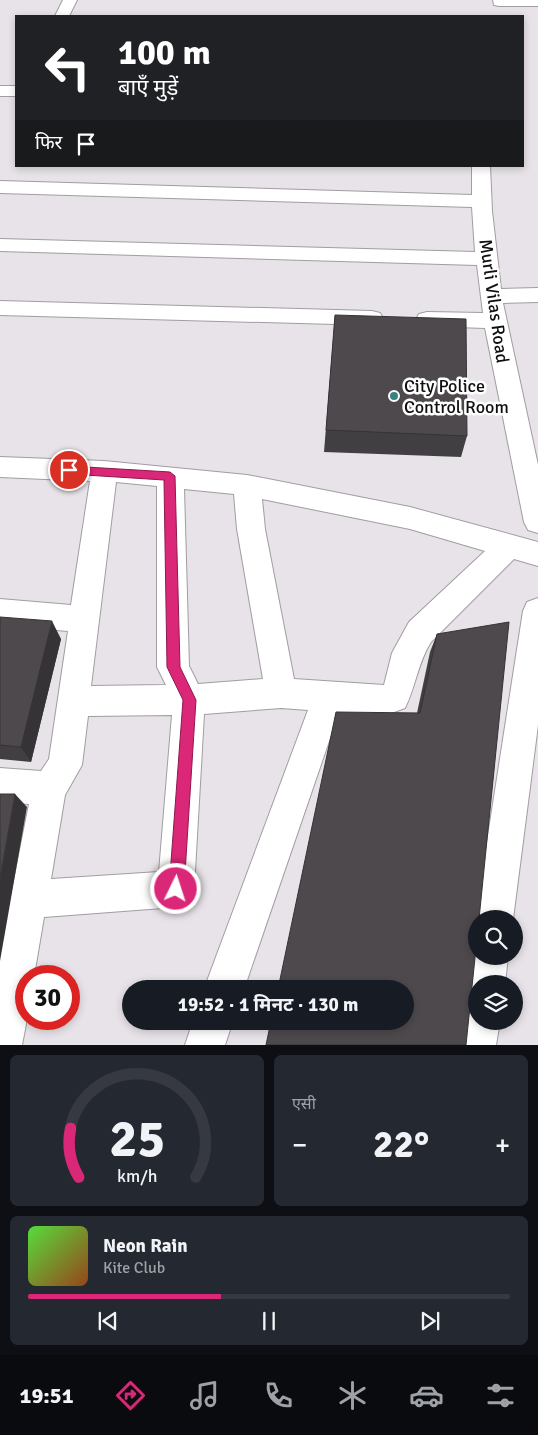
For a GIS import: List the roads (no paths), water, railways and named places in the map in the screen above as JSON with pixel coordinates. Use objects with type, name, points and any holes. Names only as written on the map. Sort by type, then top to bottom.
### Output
[{"type":"street","points":[[62,15],[70,0]]},
{"type":"street","points":[[498,6],[538,2]]},
{"type":"street","points":[[0,90],[15,91]]},
{"type":"street","name":"Murli Vilas Road","points":[[481,167],[481,201],[493,321],[538,522]]},
{"type":"street","points":[[0,187],[481,201]]},
{"type":"street","points":[[0,244],[488,259]]},
{"type":"street","points":[[491,296],[538,295]]},
{"type":"street","points":[[0,308],[493,321]]},
{"type":"street","points":[[0,467],[104,471],[247,485],[328,504],[410,518],[538,554]]},
{"type":"street","points":[[2,1045],[49,789],[65,765],[75,702],[83,619],[104,471]]},
{"type":"street","points":[[29,899],[176,889],[190,700],[173,667],[170,476]]},
{"type":"street","points":[[247,485],[252,529],[281,692]]},
{"type":"street","points":[[75,702],[190,700],[281,692],[386,700],[394,697],[399,687],[407,653],[420,632],[509,546]]},
{"type":"street","points":[[495,910],[538,611]]},
{"type":"street","points":[[0,612],[83,619]]},
{"type":"street","points":[[227,980],[329,696]]},
{"type":"street","points":[[0,785],[49,789]]},
{"type":"street","points":[[205,1045],[210,1030]]},
{"type":"street","points":[[476,1045],[478,1030]]},
{"type":"place","name":"City Police Control Room","points":[[394,396]]}]
